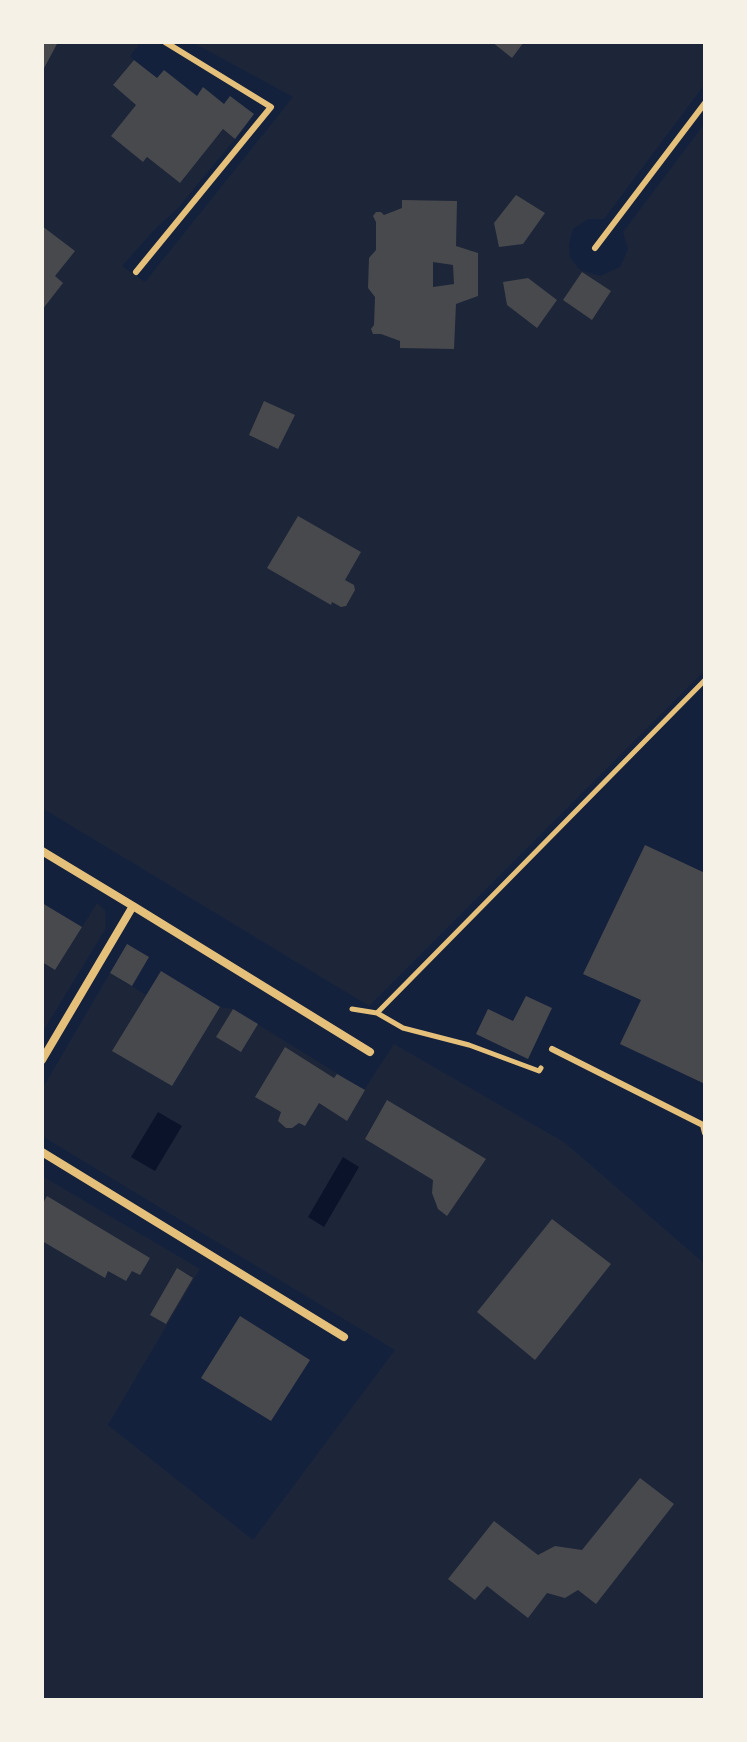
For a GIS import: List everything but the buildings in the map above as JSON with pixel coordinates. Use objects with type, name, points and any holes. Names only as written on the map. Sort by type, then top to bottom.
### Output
[{"type":"street","points":[[42,851],[370,1052]]},
{"type":"street","points":[[42,1060],[133,906]]},
{"type":"street","points":[[42,1152],[344,1337]]},
{"type":"lane","points":[[136,272],[271,107],[165,42]]},
{"type":"lane","points":[[595,248],[705,103]]},
{"type":"lane","points":[[552,1049],[703,1125],[705,1133]]},
{"type":"path","points":[[552,1049],[539,1071],[469,1045],[403,1028],[377,1013],[705,680]]},
{"type":"shaded area","points":[[42,42],[141,42],[130,56],[134,60],[113,85],[136,105],[111,136],[143,162],[147,157],[180,183],[223,129],[235,139],[178,208],[122,266],[145,282],[293,97],[192,42],[705,42],[705,84],[604,219],[588,219],[573,229],[569,244],[570,257],[580,270],[600,276],[620,267],[628,249],[623,232],[705,123],[705,670],[369,1006],[42,808]]},
{"type":"shaded area","points":[[97,903],[105,910],[106,928],[42,1033],[42,962],[55,970]]},
{"type":"shaded area","points":[[110,973],[146,995],[113,1051],[172,1086],[220,1007],[233,1009],[364,1090],[394,1044],[564,1142],[705,1264],[705,1700],[42,1700],[42,1176],[200,1269],[108,1425],[253,1540],[395,1350],[42,1136],[42,1089]]},
{"type":"shaded area","points":[[158,1112],[182,1126],[155,1171],[131,1157]]},
{"type":"shaded area","points":[[343,1157],[359,1167],[324,1227],[308,1217]]}]
